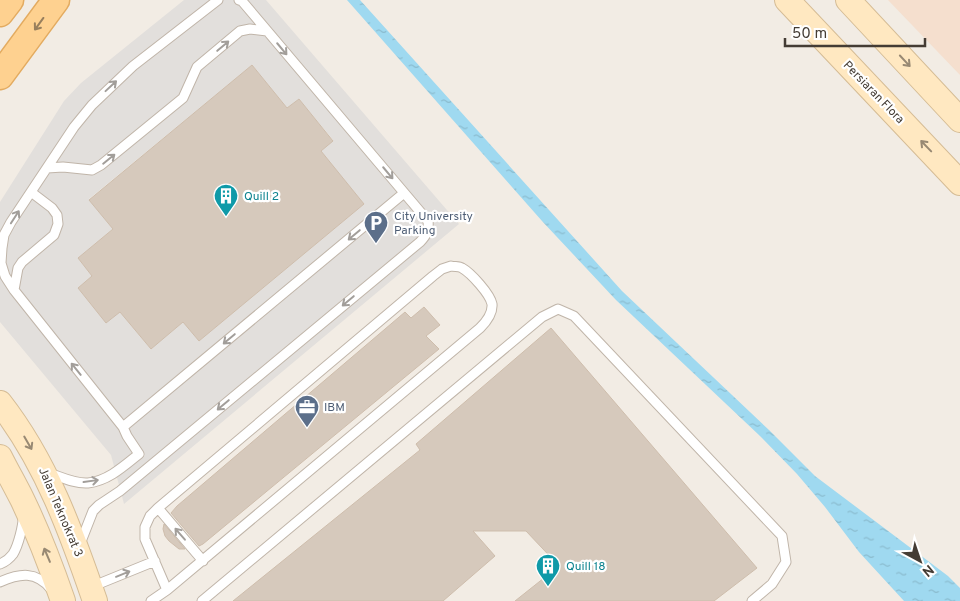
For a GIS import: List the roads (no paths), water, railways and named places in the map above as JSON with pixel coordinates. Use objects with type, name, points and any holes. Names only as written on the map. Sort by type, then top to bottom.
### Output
[{"type":"main road","points":[[0,13],[10,0]]},
{"type":"main road","points":[[0,76],[56,0]]},
{"type":"main road","name":"Persiaran Flora","points":[[787,0],[960,183]]},
{"type":"main road","points":[[848,0],[960,120]]},
{"type":"main road","points":[[936,94],[960,109]]},
{"type":"main road","name":"Jalan Teknokrat 3","points":[[0,403],[23,435],[44,472],[78,550],[93,594]]},
{"type":"main road","points":[[0,457],[21,498],[52,568],[62,601]]},
{"type":"lane","points":[[149,467],[127,436],[123,427],[14,290],[5,276],[2,263],[2,248],[4,235],[11,222],[74,127],[92,105],[132,66],[218,0]]},
{"type":"lane","points":[[78,550],[93,511],[99,505],[120,491],[425,237],[429,230],[428,221],[242,1],[239,0]]},
{"type":"lane","points":[[47,168],[63,167],[92,170],[101,165],[183,98],[197,67],[240,32],[250,29],[267,31]]},
{"type":"lane","points":[[14,290],[18,268],[22,262],[54,235],[58,224],[57,215],[52,208],[31,192]]},
{"type":"lane","points":[[123,427],[404,193]]},
{"type":"lane","points":[[151,601],[167,590],[203,561],[480,328],[491,312],[492,304],[489,296],[469,274],[460,267],[451,266],[442,269],[150,516],[145,527],[145,539],[167,590]]},
{"type":"lane","points":[[202,601],[542,317],[558,309],[574,316],[782,536],[786,562],[772,584],[752,601]]},
{"type":"lane","points":[[44,472],[87,483],[118,472],[139,454]]},
{"type":"lane","points":[[0,564],[13,554],[17,544],[23,519],[21,498]]},
{"type":"lane","points":[[158,508],[203,561]]},
{"type":"lane","points":[[93,594],[155,561]]},
{"type":"lane","points":[[0,582],[12,576],[32,576],[45,583],[62,601]]},
{"type":"water","points":[[347,0],[360,0],[622,291],[815,476],[948,576],[960,588],[960,601],[904,601],[859,552],[797,474],[760,436],[616,300],[542,221]]},
{"type":"place","name":"Quill 2","points":[[226,217]]},
{"type":"place","name":"City University Parking","points":[[376,244]]},
{"type":"place","name":"IBM","points":[[307,428]]},
{"type":"place","name":"Quill 18","points":[[548,587]]}]
